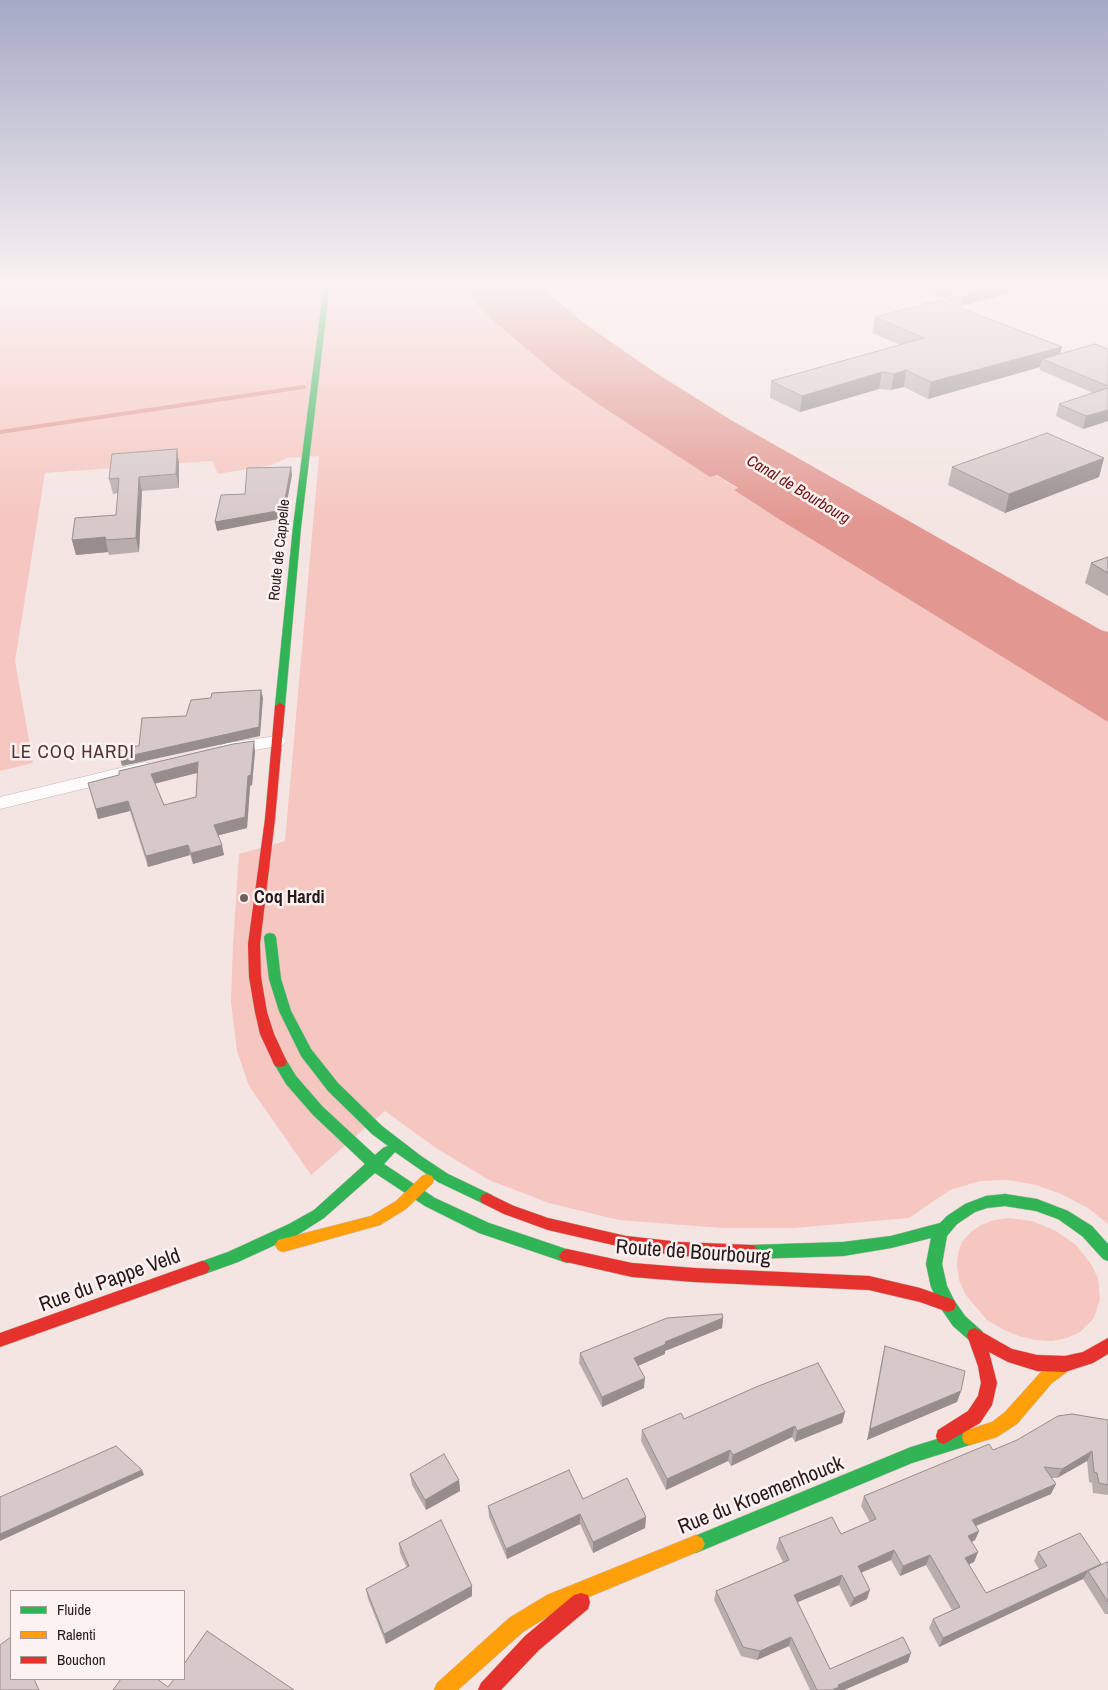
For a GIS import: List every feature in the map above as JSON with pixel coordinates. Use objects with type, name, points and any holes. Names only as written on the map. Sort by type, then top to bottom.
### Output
[{"type":"main road","name":"Route de Cappelle","points":[[272,1046],[258,1000],[254,952],[258,894],[270,819],[297,527],[317,363]]},
{"type":"main road","name":"Route de Cappelle","points":[[270,819],[270,909]]},
{"type":"main road","name":"Route de Bourbourg","points":[[270,926],[272,959],[278,990],[285,1011],[300,1042],[318,1069],[337,1092],[366,1121],[395,1145],[435,1173],[494,1203],[548,1224],[626,1242],[680,1249],[763,1253],[828,1250],[890,1242],[945,1228]]},
{"type":"main road","name":"Route de Bourbourg","points":[[272,1046],[285,1071],[308,1101],[335,1129],[374,1164],[414,1192],[456,1215],[521,1242],[560,1255],[612,1267],[694,1276],[869,1283],[914,1293],[948,1305]]},
{"type":"main road","name":"Rue du Pappe Veld","points":[[0,1340],[233,1257],[294,1229],[310,1220],[395,1145]]},
{"type":"main road","name":"Rue du Pappe Veld","points":[[233,1257],[364,1225],[393,1210],[435,1173]]},
{"type":"main road","points":[[1108,1254],[1092,1236],[1075,1222],[1050,1210],[1024,1202],[1004,1200],[980,1204],[960,1213],[945,1228],[936,1247],[934,1264],[939,1287],[959,1321],[994,1348],[1022,1360],[1044,1364],[1065,1364],[1087,1358],[1108,1345]]},
{"type":"main road","name":"Rue du Kroemenhouck","points":[[910,1455],[967,1423],[983,1405],[987,1391],[988,1376],[984,1357],[975,1335]]},
{"type":"main road","points":[[1087,1358],[1108,1360]]},
{"type":"main road","name":"Rue du Kroemenhouck","points":[[444,1690],[486,1651],[528,1617],[570,1595],[910,1455],[996,1428],[1011,1418],[1046,1378],[1065,1364]]},
{"type":"main road","name":"Rue du Kroemenhouck","points":[[488,1690],[519,1656],[559,1618],[626,1572]]},
{"type":"street","points":[[207,753],[277,741]]},
{"type":"street","points":[[0,802],[159,765]]},
{"type":"shaded area","points":[[0,363],[543,363],[601,406],[710,476],[716,475],[738,489],[734,490],[777,518],[1108,722],[1108,1224],[1088,1208],[1061,1194],[1036,1185],[1008,1180],[980,1181],[950,1190],[909,1218],[794,1228],[722,1228],[619,1220],[549,1203],[489,1180],[436,1148],[385,1111],[311,1175],[249,1086],[237,1051],[231,1002],[239,854],[285,841],[319,456],[287,458],[272,465],[218,474],[212,461],[45,473],[15,661],[33,763],[0,771]]},
{"type":"shaded area","points":[[1009,1218],[1032,1221],[1056,1231],[1076,1245],[1091,1264],[1098,1278],[1100,1299],[1094,1318],[1080,1332],[1067,1338],[1052,1341],[1035,1340],[1019,1336],[987,1320],[965,1294],[959,1280],[957,1266],[958,1253],[962,1242],[981,1225],[994,1220]]},
{"type":"water","name":"Canal de Bourbourg","points":[[543,363],[641,363],[731,420],[1101,630],[1108,632],[1108,722],[777,518],[734,490],[738,488],[717,475],[710,477],[560,377]]},
{"type":"building","points":[[836,363],[1003,363],[931,382],[906,370],[894,374],[882,372],[802,396],[771,381]]},
{"type":"building","points":[[1051,363],[1108,363],[1108,386]]},
{"type":"building","points":[[1108,388],[1108,410],[1086,416],[1059,404]]},
{"type":"building","points":[[1047,433],[1104,458],[1009,494],[952,467]]},
{"type":"building","points":[[177,449],[176,474],[139,477],[136,538],[106,540],[105,537],[72,540],[75,518],[116,515],[119,478],[109,479],[112,454]]},
{"type":"building","points":[[291,467],[283,510],[215,522],[221,495],[245,494],[247,468]]},
{"type":"building","points":[[1108,557],[1108,573],[1091,563]]},
{"type":"building","points":[[261,690],[259,727],[120,758],[121,747],[139,746],[142,718],[186,716],[191,700],[211,698],[212,693]]},
{"type":"building","points":[[254,741],[251,775],[248,776],[245,817],[214,825],[222,845],[191,853],[188,845],[146,856],[128,801],[96,809],[88,783],[119,775],[119,771],[233,744]],"holes":[[[198,762],[196,797],[164,805],[151,774]]]},
{"type":"building","points":[[722,1314],[723,1318],[665,1342],[666,1344],[634,1358],[645,1378],[602,1397],[580,1353],[667,1318]]},
{"type":"building","points":[[885,1346],[965,1371],[961,1391],[870,1429]]},
{"type":"building","points":[[818,1363],[845,1412],[797,1431],[795,1426],[733,1455],[730,1450],[667,1479],[642,1430],[681,1413],[684,1419],[756,1387]]},
{"type":"building","points":[[1072,1414],[1108,1420],[1108,1485],[1099,1483],[1097,1473],[1094,1472],[1092,1451],[1062,1469],[1044,1467],[1056,1484],[972,1520],[979,1531],[968,1536],[978,1552],[965,1558],[986,1593],[1047,1566],[1038,1552],[1080,1533],[1101,1564],[943,1638],[933,1619],[960,1607],[930,1555],[903,1566],[894,1550],[858,1566],[870,1590],[854,1598],[842,1575],[794,1595],[830,1669],[903,1637],[911,1653],[838,1685],[839,1687],[832,1690],[817,1690],[791,1637],[760,1651],[743,1647],[716,1591],[789,1560],[779,1538],[832,1517],[841,1534],[876,1519],[864,1496],[989,1444],[993,1450],[1017,1440],[1058,1416]]},
{"type":"building","points":[[116,1446],[142,1470],[0,1534],[0,1497]]},
{"type":"building","points":[[444,1454],[459,1480],[425,1500],[410,1474]]},
{"type":"building","points":[[569,1470],[583,1499],[627,1478],[646,1517],[593,1542],[580,1514],[506,1549],[488,1506]]},
{"type":"building","points":[[441,1520],[472,1586],[384,1634],[366,1589],[409,1566],[399,1543]]},
{"type":"building","points":[[1108,1563],[1108,1602],[1088,1571]]},
{"type":"building","points":[[207,1631],[294,1690],[113,1690],[120,1680],[158,1680],[168,1687],[173,1680],[185,1680],[185,1663]]},
{"type":"building","points":[[10,1638],[10,1680],[34,1680],[39,1690],[0,1690],[0,1645]]},
{"type":"waterway","points":[[0,432],[304,387]]},
{"type":"traffic: fast","points":[[280,706],[297,527],[317,363]]},
{"type":"traffic: fast","points":[[270,937],[275,979],[285,1011],[306,1052],[333,1087],[377,1130],[416,1160],[443,1178],[487,1199]]},
{"type":"traffic: fast","points":[[280,1062],[291,1080],[318,1111],[379,1168],[430,1202],[484,1228],[567,1256]]},
{"type":"traffic: fast","points":[[202,1268],[233,1257],[294,1229],[319,1214],[388,1152]]},
{"type":"traffic: fast","points":[[976,1336],[959,1321],[948,1305],[939,1287],[934,1264],[937,1242],[941,1232],[952,1220],[970,1208],[986,1202],[1005,1200],[1037,1205],[1063,1215],[1087,1231],[1108,1254]]},
{"type":"traffic: fast","points":[[751,1252],[843,1249],[891,1242],[945,1228]]},
{"type":"traffic: fast","points":[[696,1544],[911,1455],[970,1437]]},
{"type":"traffic: slow","points":[[283,1245],[375,1221],[401,1205],[427,1180]]},
{"type":"traffic: slow","points":[[970,1437],[997,1429],[1011,1418],[1046,1378],[1065,1364]]},
{"type":"traffic: slow","points":[[444,1690],[516,1625],[554,1602],[696,1544]]},
{"type":"traffic: jam","points":[[280,706],[270,819],[254,944],[255,977],[261,1012],[267,1034],[280,1062]]},
{"type":"traffic: jam","points":[[487,1199],[509,1210],[548,1224],[626,1242],[680,1249],[751,1252]]},
{"type":"traffic: jam","points":[[567,1256],[632,1270],[694,1275],[869,1283],[920,1295],[948,1305]]},
{"type":"traffic: jam","points":[[0,1340],[202,1268]]},
{"type":"traffic: jam","points":[[944,1436],[974,1417],[986,1399],[989,1383],[986,1366],[975,1335]]},
{"type":"traffic: jam","points":[[976,1336],[1008,1355],[1037,1363],[1065,1364],[1087,1358],[1108,1345]]},
{"type":"traffic: jam","points":[[488,1690],[532,1643],[581,1602]]},
{"type":"place","name":"Coq Hardi","points":[[244,898]]},
{"type":"district","name":"LE COQ HARDI","points":[[73,753]]}]
